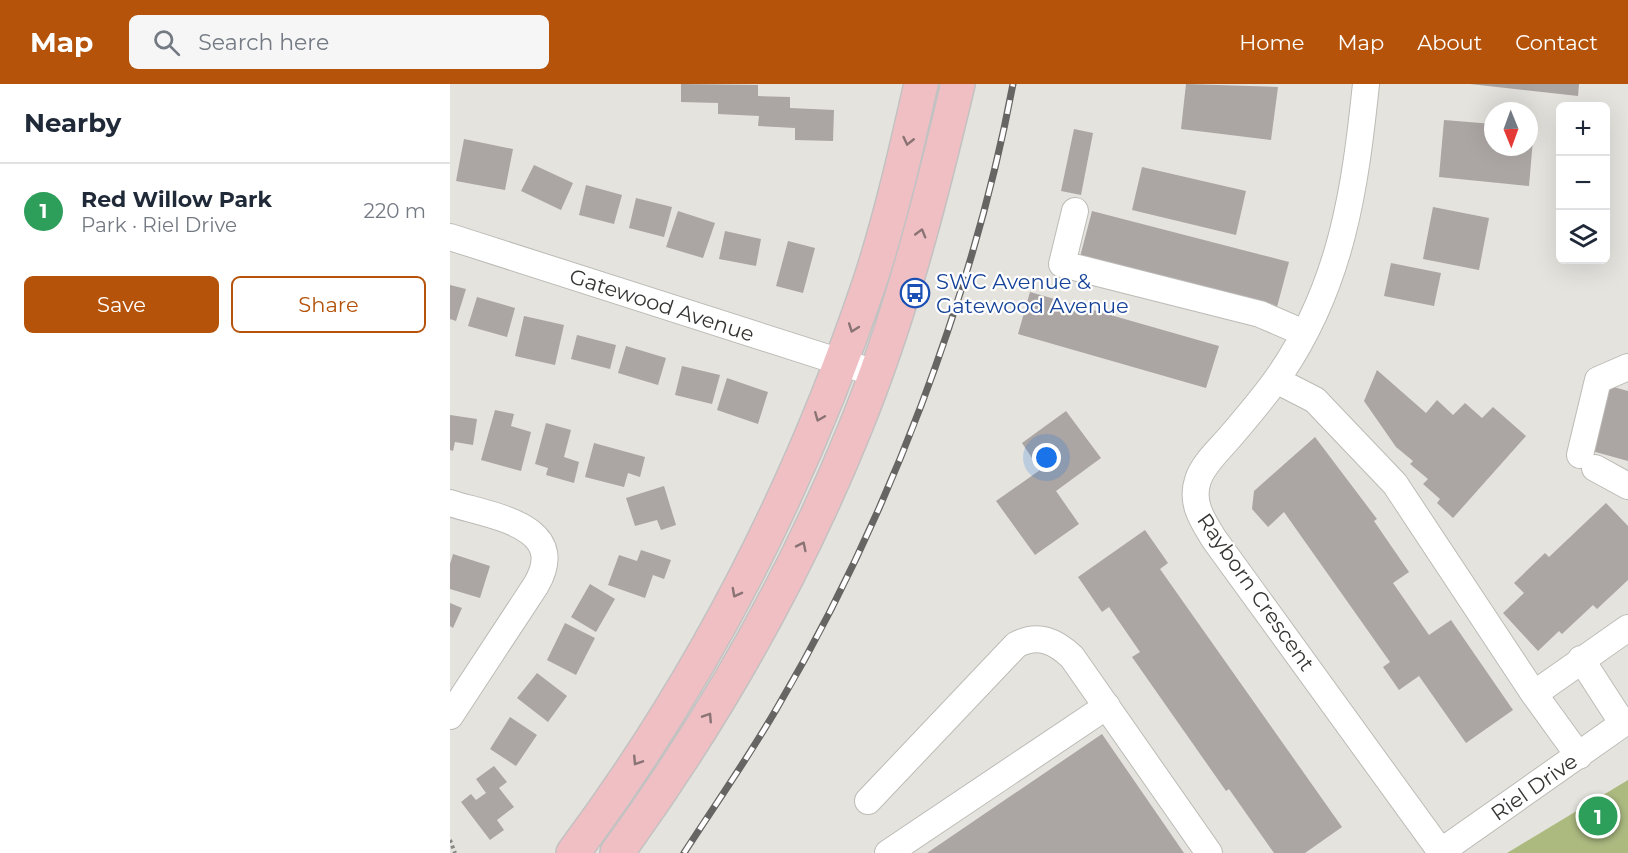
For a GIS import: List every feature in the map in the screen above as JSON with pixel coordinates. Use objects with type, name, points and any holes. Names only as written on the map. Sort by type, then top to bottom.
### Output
[{"type":"main road","points":[[573,853],[607,808],[686,684],[737,593],[794,478],[840,363],[876,259],[897,187],[921,84]]},
{"type":"main road","points":[[617,853],[720,699],[772,607],[854,430],[904,289],[930,203],[958,84]]},
{"type":"street","name":"Rayborn Crescent","points":[[1366,84],[1356,174],[1348,215],[1338,252],[1313,318],[1276,380],[1198,478],[1195,491],[1199,514],[1440,852]]},
{"type":"street","points":[[1075,211],[1062,264],[1260,314],[1304,333]]},
{"type":"street","name":"Gatewood Avenue","points":[[450,237],[875,373]]},
{"type":"street","points":[[1628,367],[1598,380],[1588,461],[1628,486]]},
{"type":"street","points":[[1276,380],[1315,400],[1395,484],[1534,694],[1578,756]]},
{"type":"street","points":[[450,503],[527,528],[541,540],[544,564],[536,585],[450,716]]},
{"type":"street","points":[[1534,694],[1628,628]]},
{"type":"street","points":[[868,801],[1016,645],[1026,639],[1042,638],[1062,647],[1107,706],[1209,853]]},
{"type":"street","points":[[1581,659],[1625,722]]},
{"type":"street","points":[[888,853],[1107,706]]},
{"type":"street","name":"Riel Drive","points":[[1440,852],[1625,722]]},
{"type":"path","points":[[450,840],[455,853]]},
{"type":"green space","points":[[1628,780],[1628,853],[1507,853]]},
{"type":"building","points":[[681,84],[758,85],[758,96],[790,97],[790,108],[834,110],[833,141],[795,140],[795,128],[758,126],[759,116],[718,114],[718,103],[681,102]]},
{"type":"building","points":[[1186,84],[1278,87],[1271,140],[1181,129]]},
{"type":"building","points":[[1470,84],[1579,84],[1578,96]]},
{"type":"building","points":[[1444,120],[1484,123],[1484,156],[1532,156],[1529,186],[1439,177]]},
{"type":"building","points":[[1074,129],[1093,133],[1081,195],[1061,191]]},
{"type":"building","points":[[464,139],[513,149],[505,190],[456,181]]},
{"type":"building","points":[[534,165],[573,183],[561,210],[521,191]]},
{"type":"building","points":[[1142,167],[1246,191],[1236,235],[1132,210]]},
{"type":"building","points":[[586,185],[622,195],[614,224],[579,215]]},
{"type":"building","points":[[636,198],[672,207],[664,237],[629,228]]},
{"type":"building","points":[[1433,207],[1489,218],[1479,270],[1423,259]]},
{"type":"building","points":[[678,211],[715,223],[703,258],[666,247]]},
{"type":"building","points":[[1092,211],[1289,262],[1277,307],[1080,257]]},
{"type":"building","points":[[725,231],[761,239],[756,266],[719,259]]},
{"type":"building","points":[[788,241],[815,248],[803,293],[776,286]]},
{"type":"building","points":[[1391,263],[1441,273],[1434,306],[1384,296]]},
{"type":"building","points":[[450,285],[466,289],[456,321],[450,319]]},
{"type":"building","points":[[1030,292],[1219,346],[1206,388],[1018,334]]},
{"type":"building","points":[[477,297],[515,308],[507,337],[468,326]]},
{"type":"building","points":[[524,316],[564,325],[555,365],[515,356]]},
{"type":"building","points":[[577,335],[616,345],[610,369],[571,359]]},
{"type":"building","points":[[626,346],[666,358],[658,385],[618,373]]},
{"type":"building","points":[[682,366],[720,375],[712,404],[675,395]]},
{"type":"building","points":[[1377,370],[1426,413],[1437,400],[1453,415],[1465,403],[1482,418],[1493,407],[1526,436],[1453,518],[1437,503],[1440,499],[1423,484],[1428,479],[1410,464],[1413,461],[1396,447],[1364,401]]},
{"type":"building","points":[[727,378],[768,392],[758,424],[717,410]]},
{"type":"building","points":[[1610,386],[1628,391],[1628,461],[1592,451]]},
{"type":"building","points":[[495,410],[514,414],[511,426],[531,432],[521,471],[481,460]]},
{"type":"building","points":[[1066,411],[1101,458],[1056,491],[1079,524],[1035,555],[996,501],[1040,470],[1022,443]]},
{"type":"building","points":[[450,415],[477,419],[473,445],[455,442],[453,451],[450,450]]},
{"type":"building","points":[[546,423],[571,430],[564,457],[579,462],[574,483],[546,475],[548,468],[535,464]]},
{"type":"building","points":[[1315,437],[1377,519],[1374,521],[1409,572],[1393,583],[1429,635],[1451,620],[1513,710],[1466,743],[1419,676],[1399,690],[1383,667],[1390,662],[1284,512],[1268,527],[1252,509],[1254,491]]},
{"type":"building","points":[[594,443],[645,457],[640,477],[628,473],[624,487],[585,477]]},
{"type":"building","points":[[664,486],[676,525],[661,530],[657,520],[635,526],[626,498]]},
{"type":"building","points":[[1606,503],[1628,526],[1628,580],[1597,609],[1593,605],[1562,634],[1559,631],[1538,651],[1503,613],[1524,593],[1514,583],[1545,553],[1549,557]]},
{"type":"building","points":[[1145,530],[1168,563],[1160,569],[1342,827],[1305,853],[1274,853],[1229,789],[1226,791],[1132,657],[1140,652],[1109,607],[1102,612],[1078,577]]},
{"type":"building","points":[[641,550],[671,560],[664,579],[653,575],[645,598],[608,585],[619,555],[637,561]]},
{"type":"building","points":[[453,554],[490,566],[480,598],[450,589],[450,564]]},
{"type":"building","points":[[590,584],[615,599],[596,632],[571,617]]},
{"type":"building","points":[[450,603],[462,608],[453,628],[450,626]]},
{"type":"building","points":[[565,623],[595,638],[576,675],[547,660]]},
{"type":"building","points":[[537,673],[567,696],[548,722],[517,698]]},
{"type":"building","points":[[510,717],[537,735],[516,766],[490,749]]},
{"type":"building","points":[[1102,734],[1184,853],[927,853]]},
{"type":"building","points":[[494,766],[507,782],[499,788],[514,807],[497,820],[504,830],[490,840],[461,802],[471,794],[476,800],[486,793],[476,779]]},
{"type":"railway","points":[[684,853],[766,727],[817,637],[889,485],[921,406],[975,245],[996,164],[1013,84]]},
{"type":"place","name":"SWC Avenue & Gatewood Avenue","points":[[915,293]]},
{"type":"place","name":"Red Willow Park","points":[[1598,816]]}]
